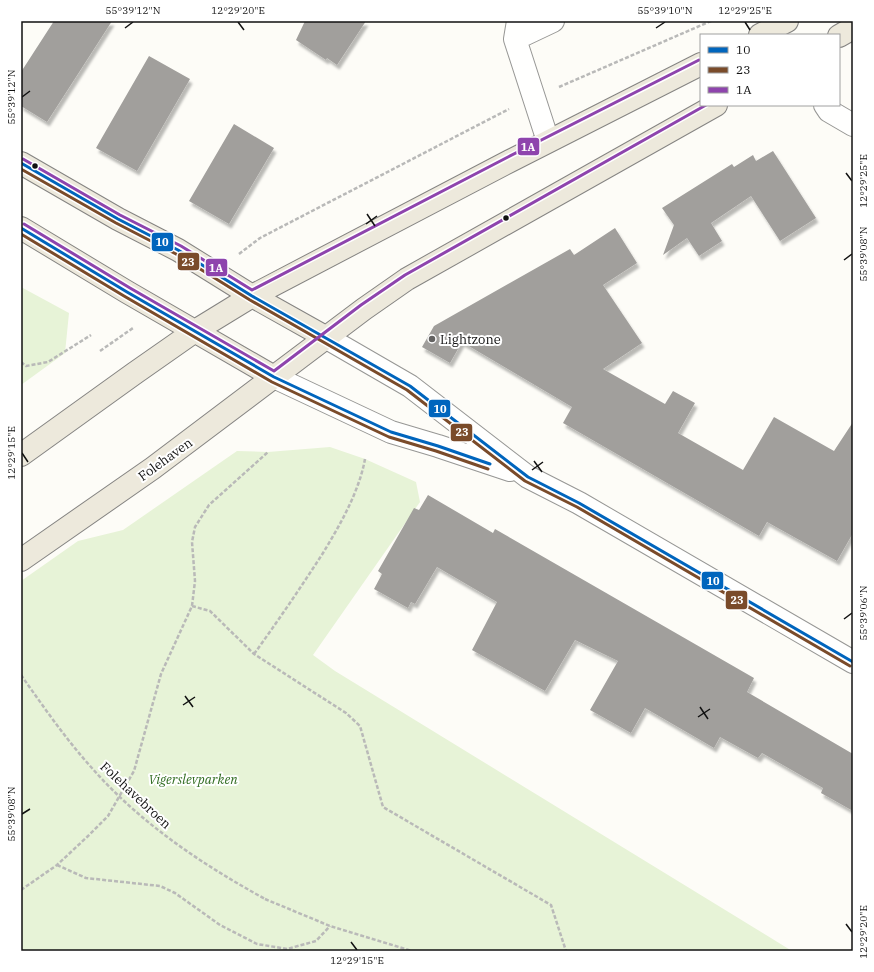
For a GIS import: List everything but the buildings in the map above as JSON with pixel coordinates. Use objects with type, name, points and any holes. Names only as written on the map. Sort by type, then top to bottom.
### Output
[{"type":"main road","points":[[762,34],[787,21]]},
{"type":"main road","points":[[840,35],[853,28]]},
{"type":"main road","points":[[21,455],[135,372],[252,296],[700,65]]},
{"type":"main road","name":"Folehaven","points":[[21,560],[147,472],[407,279],[714,106]]},
{"type":"main road","points":[[21,163],[112,215],[178,250],[252,296],[327,338]]},
{"type":"main road","points":[[21,228],[195,332],[274,377]]},
{"type":"street","points":[[548,142],[533,97],[516,30],[553,21]]},
{"type":"street","points":[[826,106],[829,111],[853,125]]},
{"type":"street","points":[[327,338],[410,386],[528,477]]},
{"type":"street","points":[[274,377],[390,432],[438,446],[528,477],[579,503],[853,662]]},
{"type":"path","points":[[214,272],[260,238],[533,97],[583,77],[711,21]]},
{"type":"path","points":[[100,351],[158,310]]},
{"type":"path","points":[[21,362],[26,366],[48,362],[91,335]]},
{"type":"path","points":[[21,890],[57,865],[88,837],[108,816],[134,771],[160,674],[192,606],[195,581],[192,542],[195,527],[209,505],[268,452]]},
{"type":"path","points":[[254,654],[300,589],[343,520],[363,469],[365,459]]},
{"type":"path","points":[[192,606],[210,611],[254,654],[346,713],[360,726],[383,807],[551,905],[566,951]]},
{"type":"path","name":"Folehavebroen","points":[[21,675],[78,752],[92,768],[140,815],[195,858],[265,898],[330,926],[412,951]]},
{"type":"path","points":[[57,865],[86,878],[160,886],[175,893],[220,925],[257,944],[287,949],[316,941],[330,926]]},
{"type":"green space","points":[[21,287],[69,313],[65,353],[21,385]]},
{"type":"green space","name":"Vigerslevparken","points":[[330,447],[365,459],[416,482],[420,502],[313,655],[335,671],[792,951],[21,951],[21,581],[78,541],[123,530],[237,451],[268,452]]},
{"type":"transit line","name":"1A","points":[[23,159],[120,215],[181,246],[252,290],[699,60]]},
{"type":"transit line","name":"1A","points":[[24,224],[130,288],[274,371],[361,305],[405,275],[704,106]]},
{"type":"transit line","name":"10","points":[[21,163],[118,219],[178,250],[252,296],[410,386],[528,477],[579,503],[853,662]]},
{"type":"transit line","name":"23","points":[[21,169],[116,223],[176,254],[250,300],[407,390],[525,481],[577,507],[850,666]]},
{"type":"transit line","name":"10","points":[[21,228],[127,292],[274,377],[391,432],[490,464]]},
{"type":"transit line","name":"23","points":[[21,234],[272,382],[389,437],[488,469]]},
{"type":"place","name":"Lightzone","points":[[432,339]]}]
